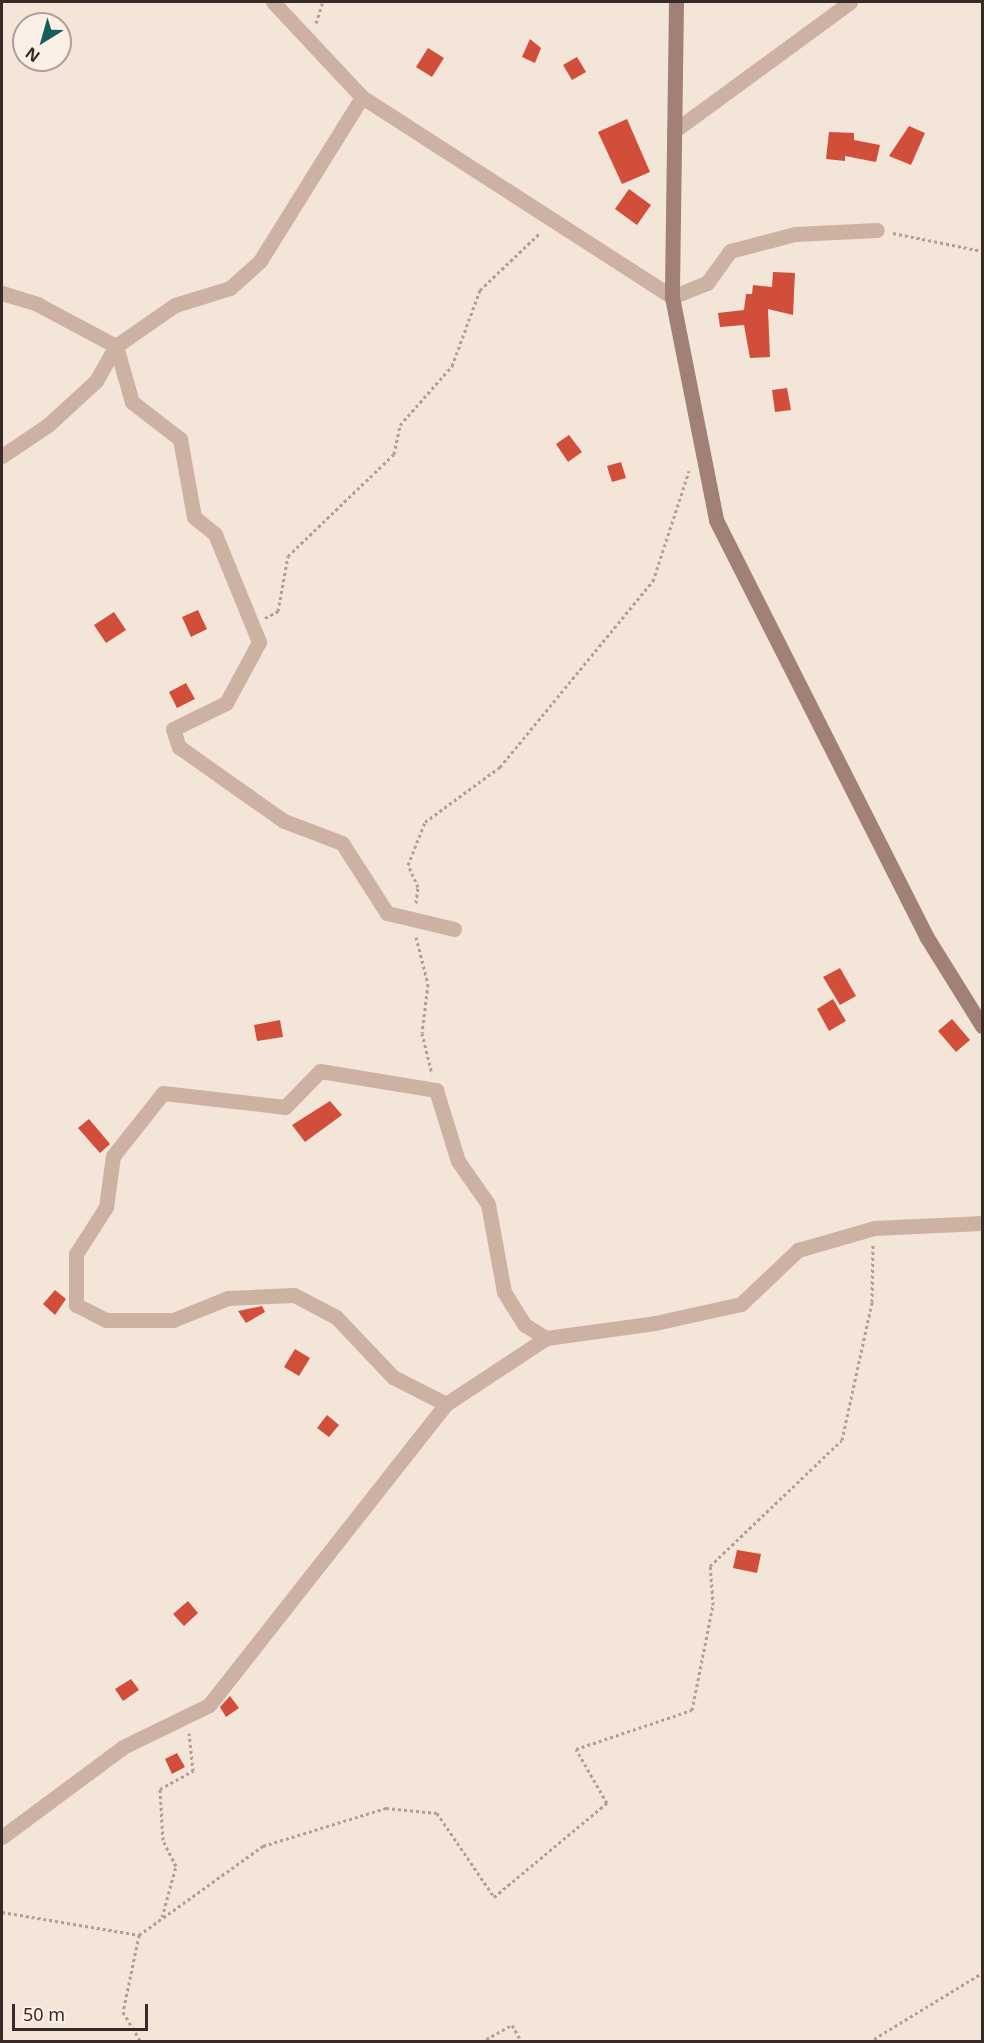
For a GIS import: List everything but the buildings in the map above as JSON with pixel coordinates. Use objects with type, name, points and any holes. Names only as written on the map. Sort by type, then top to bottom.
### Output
[{"type":"street","points":[[273,2],[363,97],[672,297]]},
{"type":"street","points":[[676,2],[672,297],[716,520],[926,936],[982,1026]]},
{"type":"street","points":[[674,131],[850,2]]},
{"type":"street","points":[[2,456],[48,425],[96,381],[116,346],[174,305],[248,276],[363,97]]},
{"type":"street","points":[[672,297],[707,283],[730,251],[795,234],[877,230]]},
{"type":"street","points":[[2,293],[37,304],[116,346],[132,402],[180,439],[194,517],[215,534],[253,625],[259,642],[226,703],[173,729],[179,747],[284,821],[342,843],[387,913],[454,929]]},
{"type":"street","points":[[446,1404],[393,1377],[336,1317],[294,1295],[228,1298],[173,1320],[106,1320],[76,1305],[76,1254],[106,1207],[113,1156],[163,1093],[285,1107],[320,1071],[436,1090],[458,1161],[488,1204],[504,1292],[525,1324],[546,1338]]},
{"type":"street","points":[[2,1837],[123,1747],[191,1719],[209,1705],[446,1404],[546,1338],[741,1304],[798,1250],[874,1228],[982,1223]]},
{"type":"path","points":[[310,39],[323,2]]},
{"type":"path","points":[[253,625],[278,611],[288,556],[394,454],[400,425],[452,366],[480,290],[556,222]]},
{"type":"path","points":[[877,230],[982,251]]},
{"type":"path","points":[[436,1090],[422,1033],[428,984],[414,918],[418,887],[408,865],[425,822],[500,767],[653,581],[700,439]]},
{"type":"path","points":[[141,2042],[123,2012],[139,1935],[263,1846],[386,1808],[438,1813],[495,1897],[607,1803],[576,1749],[692,1710],[712,1605],[710,1566],[842,1440],[872,1302],[874,1228]]},
{"type":"path","points":[[162,1919],[176,1866],[163,1840],[160,1789],[193,1771],[188,1750],[191,1719]]},
{"type":"path","points":[[2,1912],[139,1935]]},
{"type":"path","points":[[869,2042],[982,1973]]},
{"type":"path","points":[[481,2042],[512,2025],[522,2042]]}]
